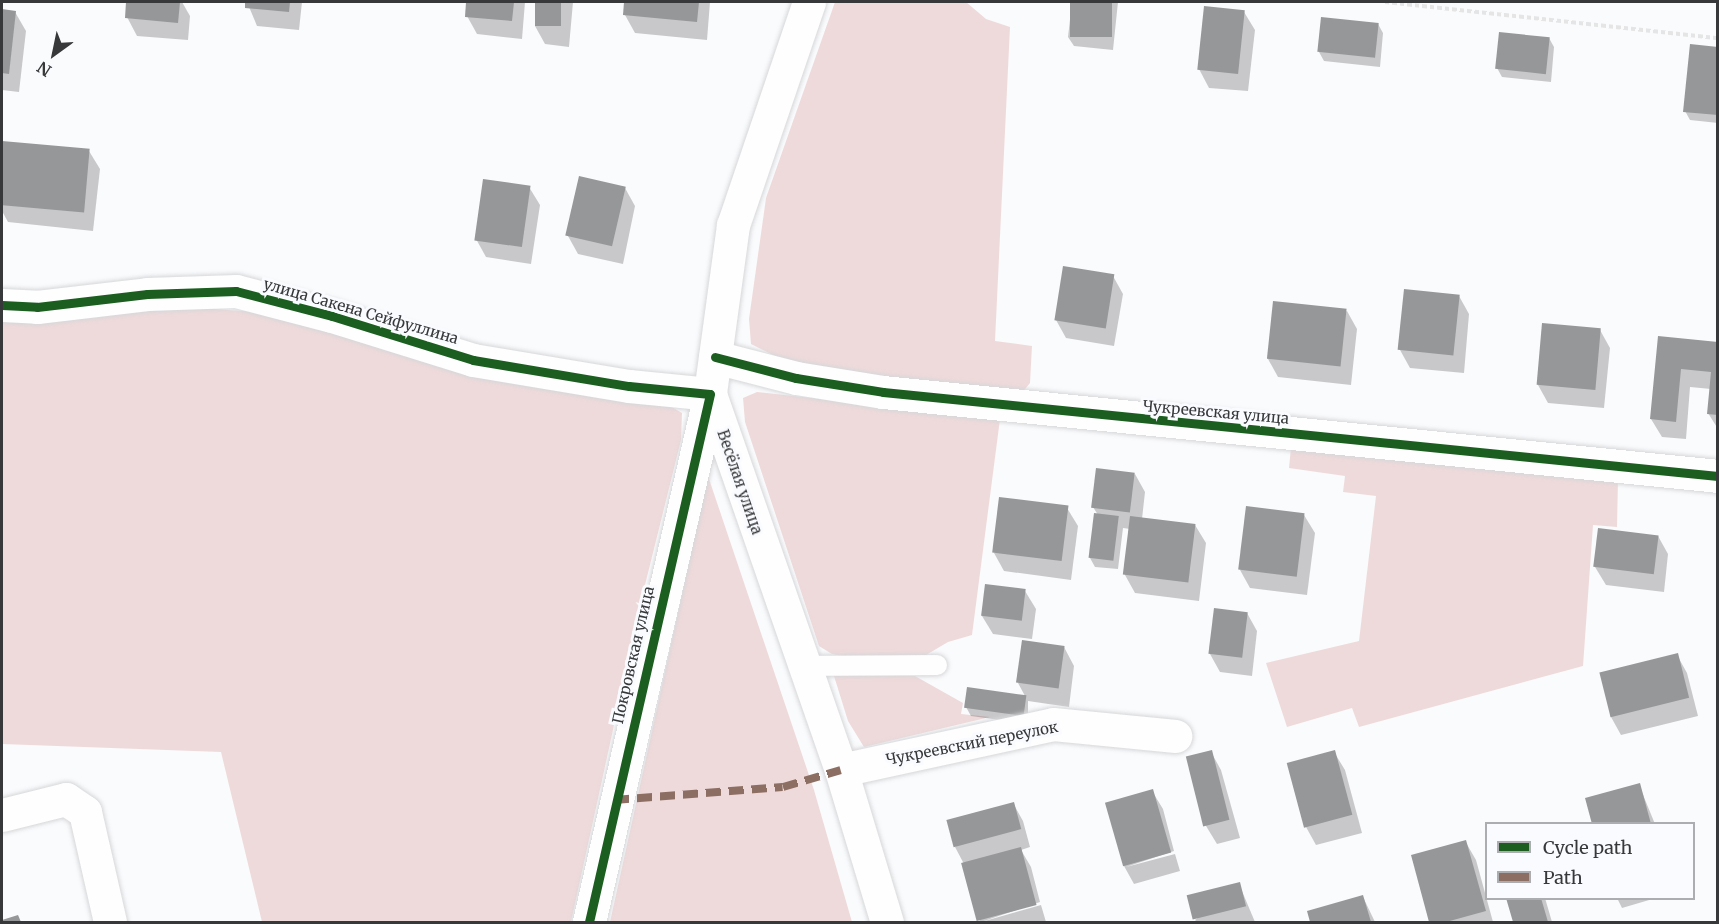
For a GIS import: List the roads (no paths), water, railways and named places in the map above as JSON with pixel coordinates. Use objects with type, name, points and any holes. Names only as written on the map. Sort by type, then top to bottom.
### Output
[{"type":"street","name":"Весёлая улица","points":[[809,2],[733,225],[710,394],[841,770],[887,922]]},
{"type":"street","name":"улица Сакена Сейфуллина","points":[[2,305],[37,307],[147,294],[236,291],[332,316],[473,360],[629,386],[710,394]]},
{"type":"street","name":"Чукреевская улица","points":[[715,357],[796,378],[883,392],[1718,476]]},
{"type":"street","name":"Покровская улица","points":[[589,922],[710,394]]},
{"type":"street","name":"Чукреевский переулок","points":[[841,770],[1053,724],[1175,736]]},
{"type":"street","points":[[2,815],[66,799],[85,812],[110,922]]},
{"type":"lane","points":[[804,666],[937,665]]}]
